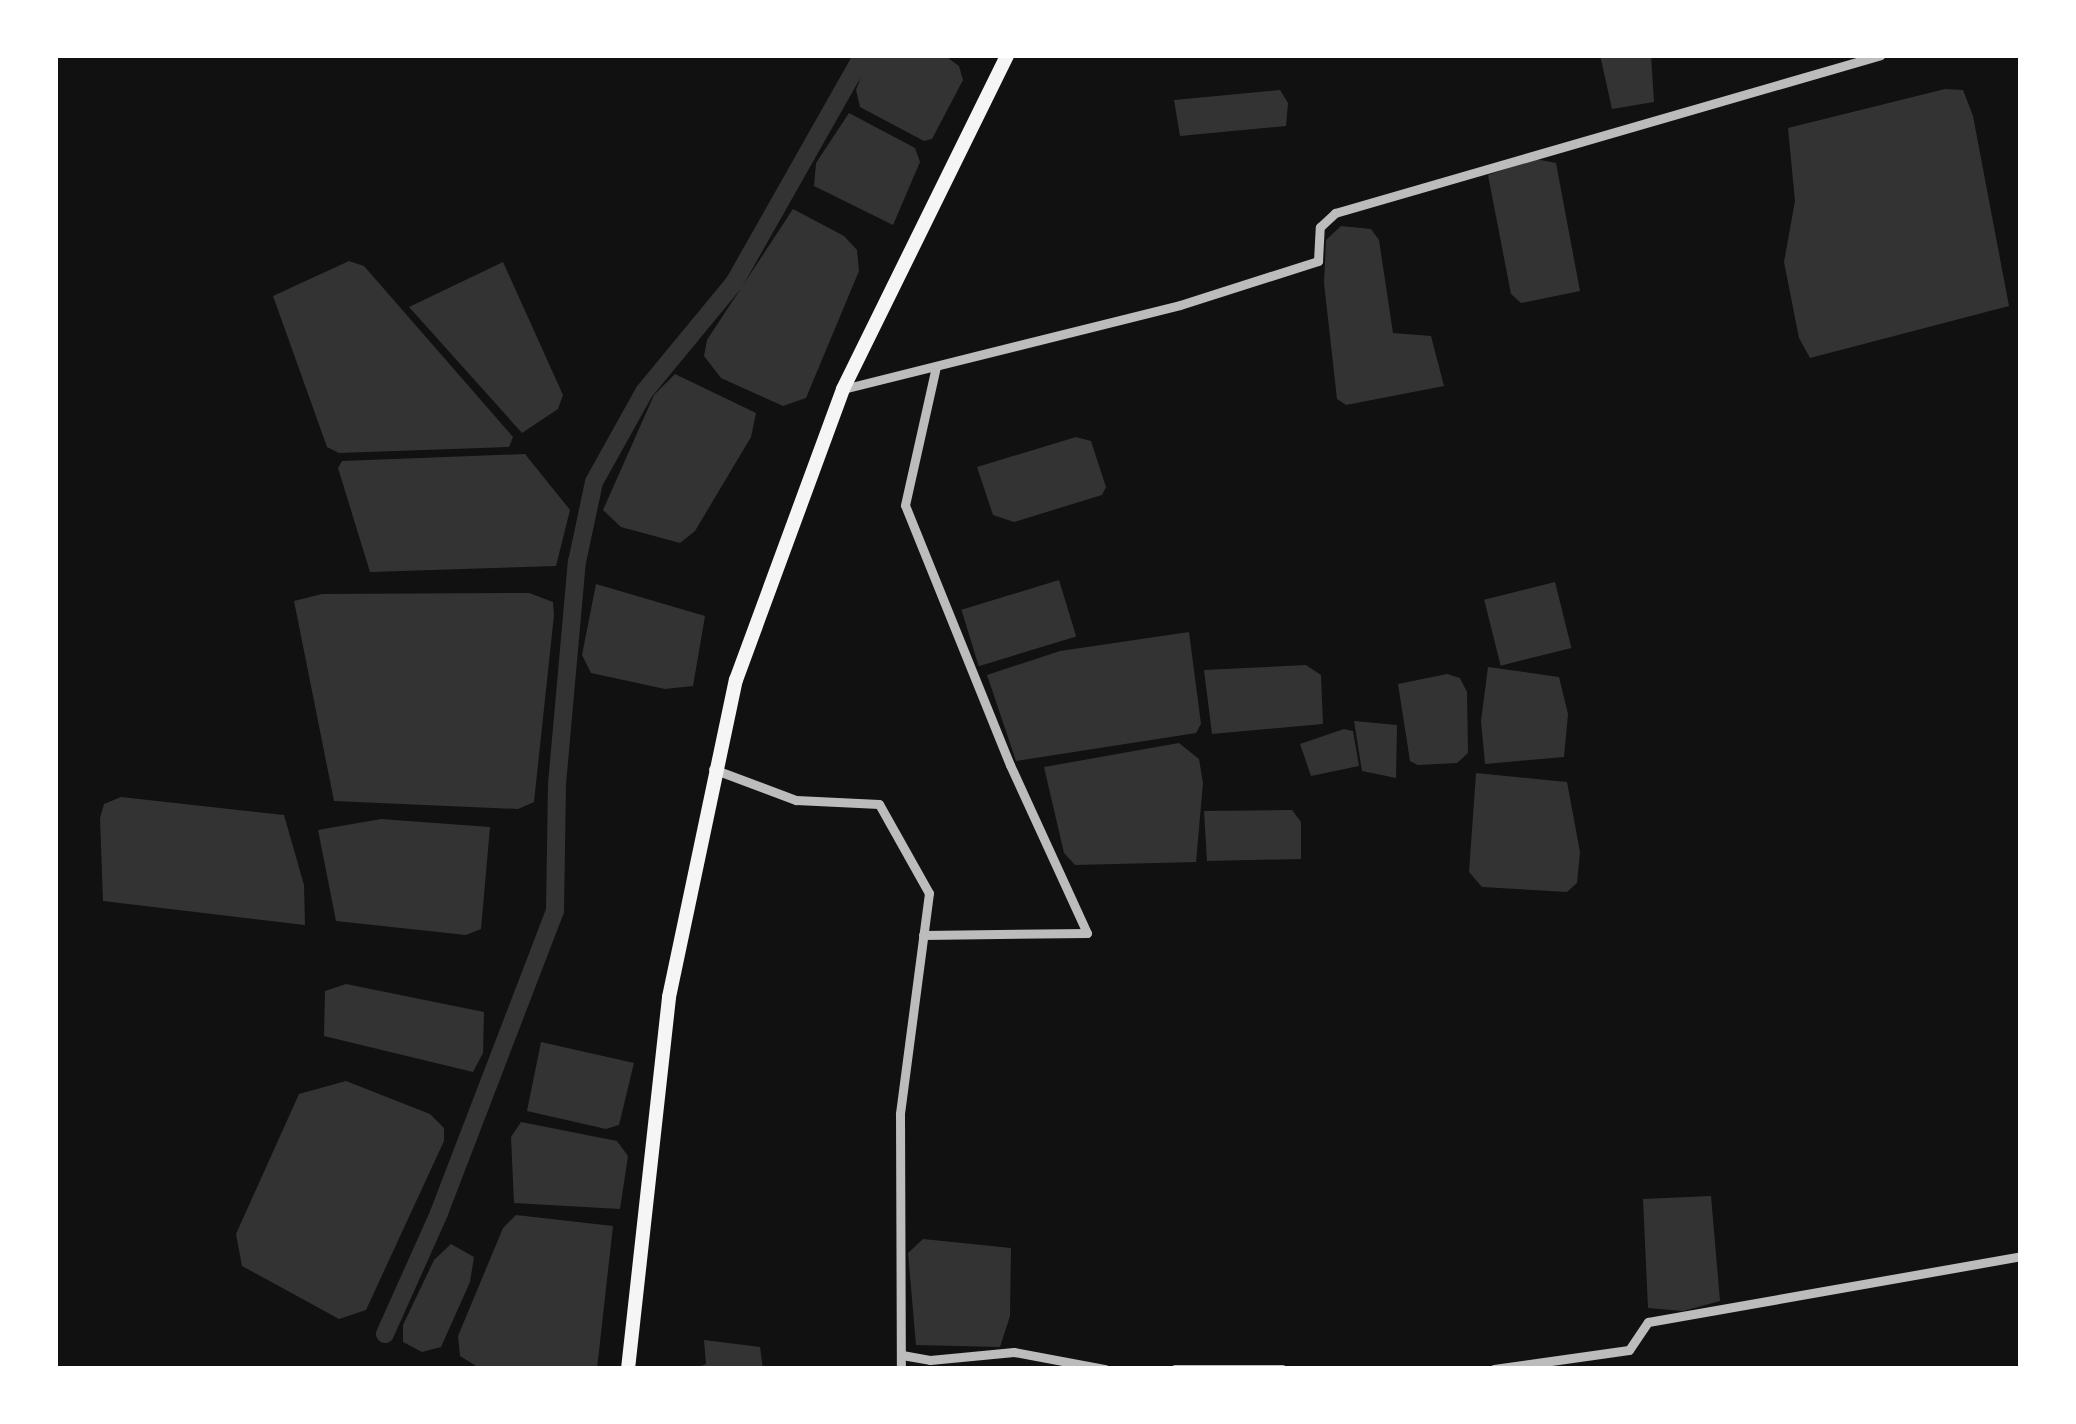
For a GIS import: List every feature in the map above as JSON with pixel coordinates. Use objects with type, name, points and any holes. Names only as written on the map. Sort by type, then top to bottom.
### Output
[{"type":"main road","points":[[628,1369],[668,997],[713,769],[736,680],[844,388],[1007,55]]},
{"type":"street","points":[[844,388],[1180,305],[1318,261],[1320,227],[1336,212],[1881,55]]},
{"type":"street","points":[[923,936],[1087,933],[1010,765],[905,506],[936,366]]},
{"type":"street","points":[[713,769],[796,800],[880,804],[929,892],[900,1114],[901,1369]]},
{"type":"street","points":[[1494,1369],[1629,1350],[1648,1322],[2021,1256]]},
{"type":"street","points":[[902,1355],[930,1360],[1014,1352],[1105,1369]]},
{"type":"street","points":[[1174,1369],[1282,1369]]},
{"type":"shaded area","points":[[869,55],[944,55],[959,66],[963,80],[932,139],[924,141],[860,107],[856,90]]},
{"type":"shaded area","points":[[1600,55],[1651,55],[1654,102],[1612,109]]},
{"type":"shaded area","points":[[1945,89],[1963,90],[1973,116],[2009,306],[1810,358],[1799,338],[1784,262],[1795,201],[1788,128]]},
{"type":"shaded area","points":[[1280,90],[1288,103],[1286,126],[1180,136],[1174,100]]},
{"type":"shaded area","points":[[849,113],[915,148],[920,162],[893,225],[814,186],[816,163]]},
{"type":"shaded area","points":[[1535,159],[1556,163],[1580,291],[1521,303],[1511,294],[1488,175]]},
{"type":"shaded area","points":[[793,209],[844,236],[857,250],[859,271],[806,398],[783,406],[721,378],[704,356],[707,340]]},
{"type":"shaded area","points":[[1341,226],[1371,229],[1379,240],[1393,333],[1431,336],[1444,386],[1346,405],[1337,399],[1324,283],[1326,240]]},
{"type":"shaded area","points":[[349,261],[364,266],[513,437],[509,447],[339,453],[327,447],[273,296]]},
{"type":"shaded area","points":[[503,262],[563,395],[558,409],[522,433],[409,307]]},
{"type":"shaded area","points":[[675,374],[756,413],[751,437],[695,531],[680,543],[621,527],[603,510],[654,395]]},
{"type":"shaded area","points":[[1076,437],[1091,441],[1106,487],[1102,495],[1014,522],[993,515],[977,467]]},
{"type":"shaded area","points":[[525,454],[570,510],[556,566],[370,572],[338,468],[342,461]]},
{"type":"shaded area","points":[[1059,580],[1076,636],[979,666],[961,610]]},
{"type":"shaded area","points":[[1555,582],[1571,648],[1501,666],[1484,600]]},
{"type":"shaded area","points":[[596,584],[705,616],[693,686],[665,689],[591,673],[582,655]]},
{"type":"shaded area","points":[[529,593],[553,602],[554,615],[534,802],[518,809],[334,801],[294,601],[322,594]]},
{"type":"shaded area","points":[[1189,632],[1201,724],[1196,733],[1016,761],[987,675],[1060,651]]},
{"type":"shaded area","points":[[1306,665],[1321,675],[1323,724],[1212,734],[1204,670]]},
{"type":"shaded area","points":[[1488,667],[1559,677],[1568,714],[1564,757],[1485,764],[1481,721]]},
{"type":"shaded area","points":[[1447,674],[1460,678],[1467,692],[1468,753],[1457,763],[1418,765],[1410,761],[1398,684]]},
{"type":"shaded area","points":[[1354,721],[1397,725],[1396,778],[1362,771]]},
{"type":"shaded area","points":[[1344,729],[1353,731],[1359,766],[1311,776],[1300,744]]},
{"type":"shaded area","points":[[1179,743],[1199,759],[1203,783],[1196,862],[1075,865],[1064,853],[1044,767]]},
{"type":"shaded area","points":[[1476,773],[1567,782],[1580,852],[1577,883],[1567,892],[1482,887],[1469,872]]},
{"type":"shaded area","points":[[121,797],[284,815],[304,885],[305,925],[103,901],[100,818],[104,804]]},
{"type":"shaded area","points":[[1292,810],[1301,822],[1301,859],[1207,861],[1204,811]]},
{"type":"shaded area","points":[[381,819],[490,827],[481,929],[466,935],[336,921],[318,830]]},
{"type":"shaded area","points":[[346,984],[484,1012],[483,1053],[473,1072],[324,1036],[325,991]]},
{"type":"shaded area","points":[[541,1042],[634,1063],[619,1125],[606,1129],[527,1111]]},
{"type":"shaded area","points":[[346,1081],[430,1114],[444,1128],[444,1141],[366,1310],[339,1319],[242,1266],[236,1234],[299,1094]]},
{"type":"shaded area","points":[[521,1122],[617,1141],[628,1156],[620,1209],[514,1203],[511,1137]]},
{"type":"shaded area","points":[[1711,1196],[1720,1301],[1683,1311],[1648,1308],[1643,1199]]},
{"type":"shaded area","points":[[516,1215],[613,1226],[597,1369],[481,1369],[460,1356],[458,1336],[503,1228]]},
{"type":"shaded area","points":[[923,1239],[1011,1248],[1010,1316],[1000,1347],[916,1345],[908,1253]]},
{"type":"shaded area","points":[[451,1244],[474,1257],[470,1282],[441,1347],[422,1352],[403,1342],[403,1325],[434,1260]]},
{"type":"shaded area","points":[[704,1340],[760,1347],[763,1369],[692,1369],[706,1364]]},
{"type":"waterway","points":[[385,1334],[439,1213],[555,911],[557,784],[577,562],[594,482],[644,392],[734,283],[863,55]]}]
